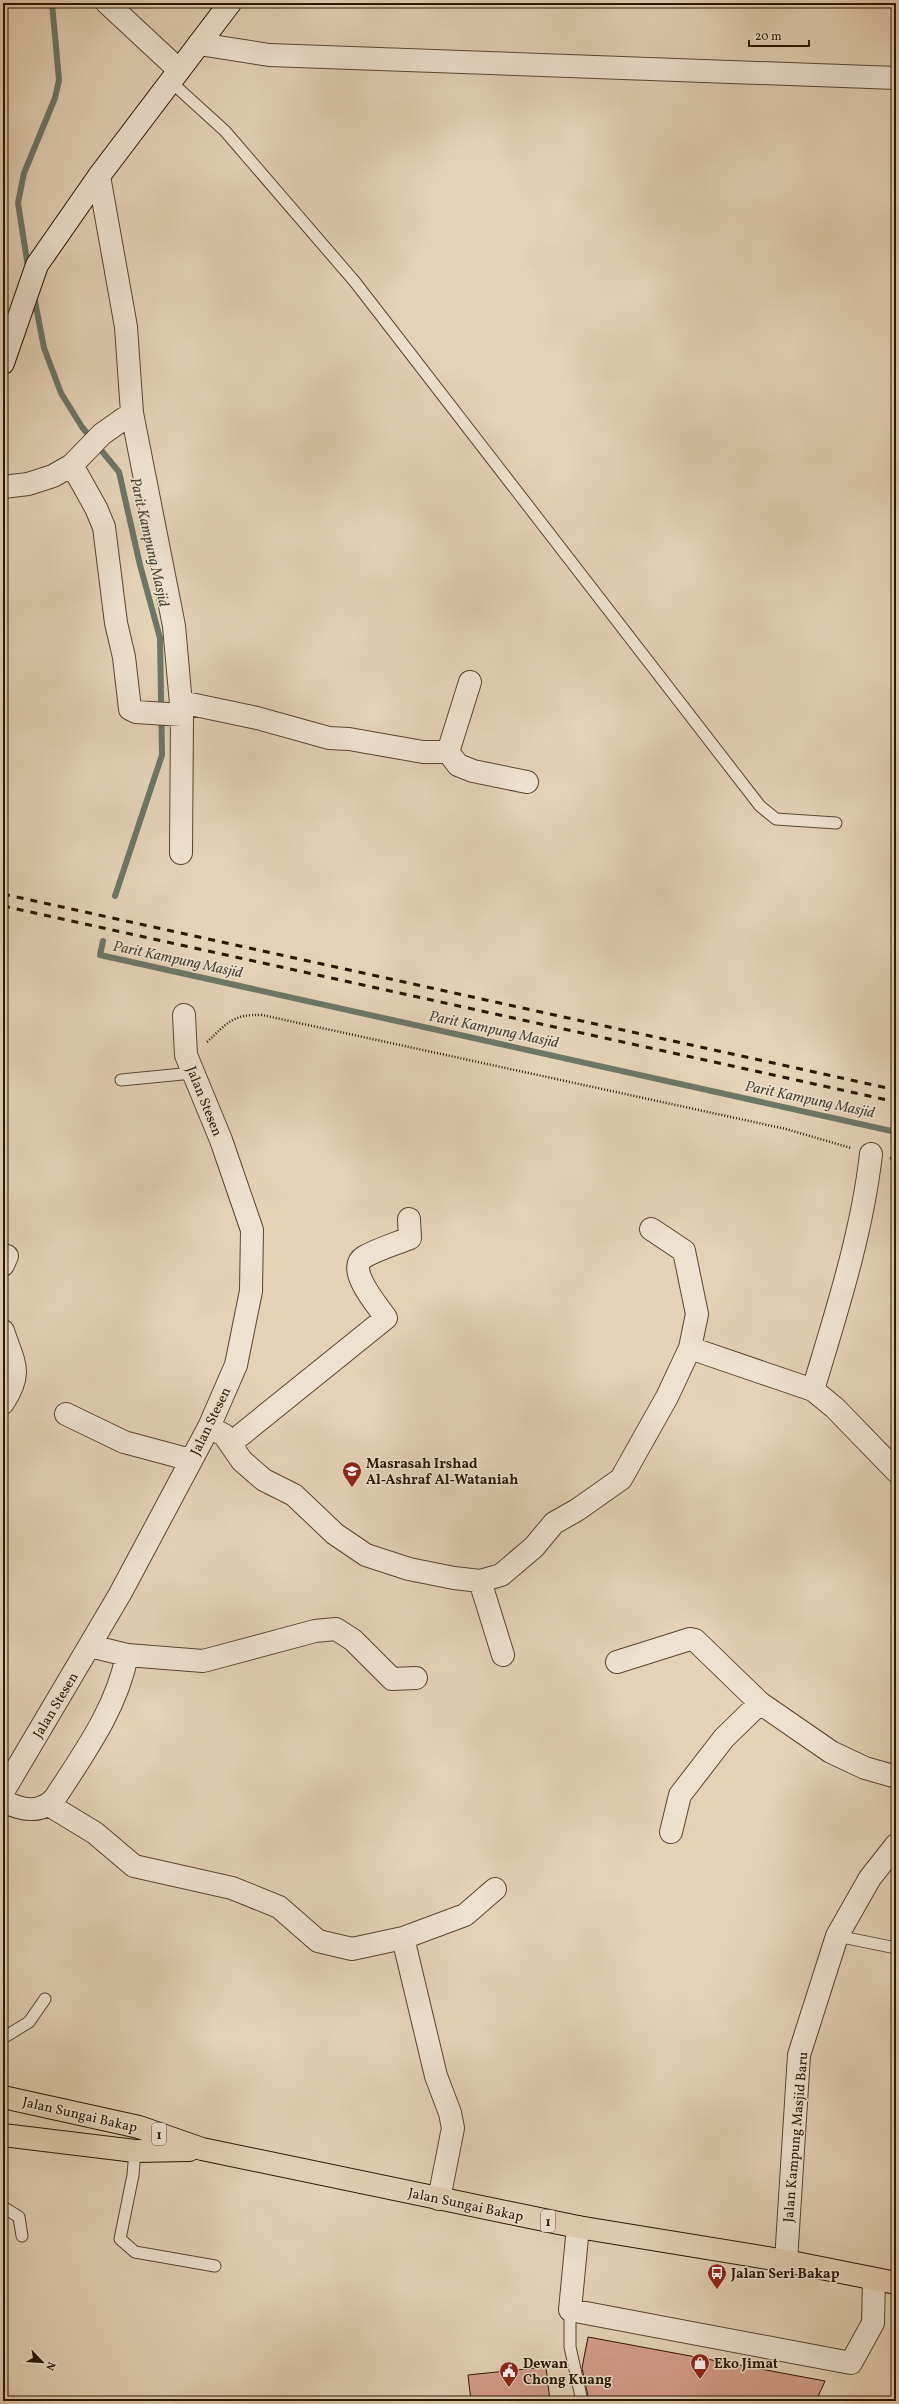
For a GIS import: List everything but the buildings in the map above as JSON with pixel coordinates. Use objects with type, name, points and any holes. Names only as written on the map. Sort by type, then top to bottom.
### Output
[{"type":"highway","name":"Jalan Sungai Bakap","points":[[3,2096],[140,2127],[202,2149],[578,2227],[786,2260],[896,2283]]},
{"type":"highway","name":"Jalan Sungai Bakap","points":[[3,2135],[135,2151],[202,2149]]},
{"type":"street","points":[[107,3],[175,75]]},
{"type":"street","points":[[3,363],[37,265],[99,176],[230,3]]},
{"type":"street","points":[[198,44],[269,55],[896,78]]},
{"type":"street","points":[[99,176],[126,327],[132,413],[174,626],[169,711],[181,853]]},
{"type":"street","points":[[3,487],[28,484],[53,476],[76,462],[102,434],[132,413]]},
{"type":"street","points":[[76,462],[104,527],[116,623],[124,657],[130,709],[136,712],[169,711],[257,718],[330,738],[349,739],[423,752],[448,752]]},
{"type":"street","points":[[448,752],[470,682]]},
{"type":"street","points":[[448,752],[458,765],[473,771],[527,782]]},
{"type":"street","name":"Jalan Stesen","points":[[6,1782],[90,1646],[209,1427],[236,1364],[250,1291],[252,1230],[221,1140],[190,1064],[184,1016]]},
{"type":"street","points":[[813,1390],[856,1235],[868,1184],[871,1154]]},
{"type":"street","points":[[231,1443],[259,1418],[386,1318],[359,1280],[358,1265],[363,1258],[410,1238],[409,1219]]},
{"type":"street","points":[[209,1427],[224,1434],[242,1461],[264,1480],[294,1495],[335,1534],[366,1555],[409,1568],[480,1581],[501,1575],[534,1547],[554,1523],[577,1510],[621,1478],[667,1396],[690,1348],[697,1314],[684,1251],[651,1229]]},
{"type":"street","points":[[3,1331],[17,1368],[13,1386],[3,1402]]},
{"type":"street","points":[[690,1348],[813,1390],[852,1425],[896,1471]]},
{"type":"street","points":[[66,1414],[124,1442],[191,1460]]},
{"type":"street","points":[[480,1581],[503,1656]]},
{"type":"street","points":[[90,1646],[127,1654],[204,1661],[315,1631],[336,1629],[353,1640],[392,1679],[416,1678]]},
{"type":"street","points":[[617,1662],[690,1639],[695,1640],[760,1703],[832,1752],[865,1768],[895,1780]]},
{"type":"street","points":[[3,1801],[19,1809],[27,1810],[35,1810],[49,1805],[109,1711],[123,1676],[127,1654]]},
{"type":"street","points":[[671,1832],[680,1796],[724,1738],[760,1703]]},
{"type":"street","points":[[49,1805],[95,1833],[134,1866],[232,1888],[279,1907],[318,1941],[352,1949],[403,1938],[465,1915],[495,1889]]},
{"type":"street","name":"Jalan Kampung Masjid Baru","points":[[786,2260],[799,2055],[838,1936],[870,1878],[896,1845]]},
{"type":"street","points":[[403,1938],[436,2076],[450,2113],[453,2128],[439,2198]]},
{"type":"street","points":[[578,2227],[570,2310],[851,2363],[873,2323],[874,2279]]},
{"type":"lane","points":[[175,75],[355,282],[760,806],[776,819],[836,823]]},
{"type":"lane","points":[[121,1080],[190,1064]]},
{"type":"lane","points":[[838,1936],[896,1948]]},
{"type":"lane","points":[[3,2038],[29,2022],[45,1999]]},
{"type":"lane","points":[[135,2151],[133,2175],[120,2239],[135,2252],[215,2266]]},
{"type":"lane","points":[[3,2207],[19,2217],[22,2236]]},
{"type":"lane","points":[[570,2310],[570,2347],[582,2401]]},
{"type":"path","points":[[190,1064],[205,1044],[231,1019],[244,1014],[262,1015],[786,1129],[896,1160]]},
{"type":"waterway","name":"Parit Kampung Masjid","points":[[28,267],[18,203],[24,173],[55,98],[59,80],[52,3]]},
{"type":"waterway","name":"Parit Kampung Masjid","points":[[34,296],[44,348],[61,393],[82,427],[119,472],[140,565],[160,638],[162,755],[115,896]]},
{"type":"waterway","name":"Parit Kampung Masjid","points":[[103,941],[100,955],[896,1132]]},
{"type":"railway","points":[[3,894],[896,1090]]},
{"type":"railway","points":[[3,906],[896,1102]]},
{"type":"place","name":"Masrasah Irshad Al-Ashraf Al-Wataniah","points":[[352,1488]]},
{"type":"place","name":"Jalan Seri Bakap","points":[[717,2290]]},
{"type":"place","name":"Eko Jimat","points":[[700,2380]]},
{"type":"place","name":"Dewan Chong Kuang","points":[[509,2388]]}]
